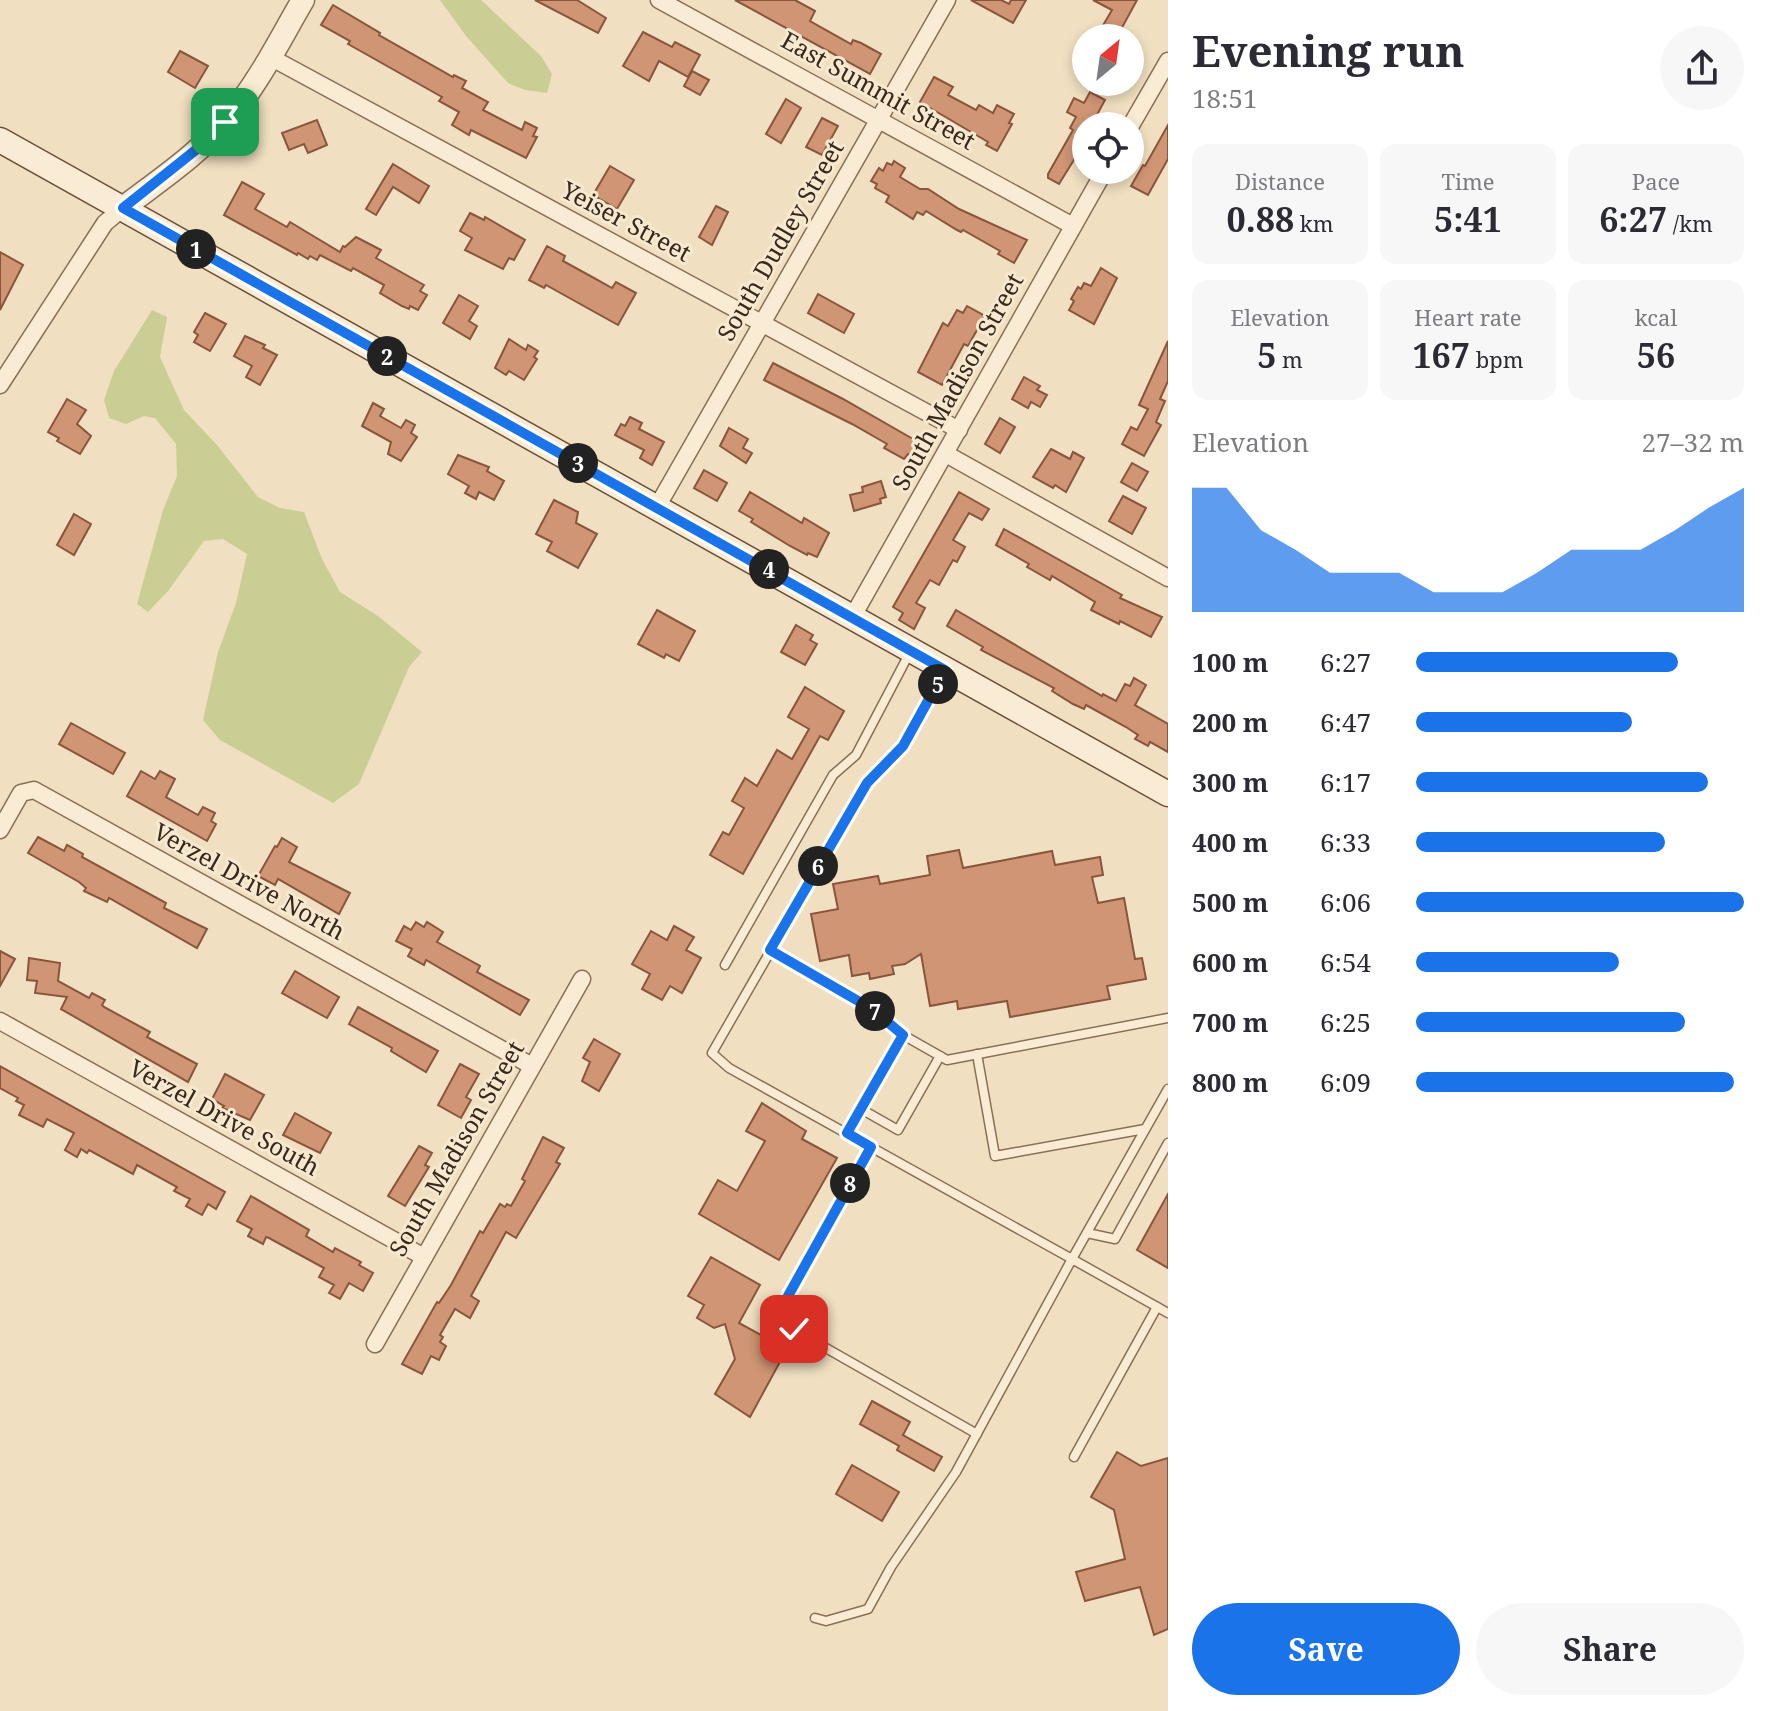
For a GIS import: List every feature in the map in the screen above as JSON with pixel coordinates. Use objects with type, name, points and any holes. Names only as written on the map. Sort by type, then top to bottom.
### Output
[{"type":"main road","points":[[0,140],[1168,794]]},
{"type":"street","points":[[0,385],[105,223],[207,141],[242,102],[303,0]]},
{"type":"street","name":"East Summit Street","points":[[659,0],[1073,226]]},
{"type":"street","name":"South Dudley Street","points":[[657,507],[947,0]]},
{"type":"street","name":"Yeiser Street","points":[[270,57],[959,430]]},
{"type":"street","points":[[1139,112],[1168,61]]},
{"type":"street","name":"South Madison Street","points":[[853,616],[1097,184]]},
{"type":"street","points":[[946,454],[1168,578]]},
{"type":"street","name":"Verzel Drive North","points":[[0,830],[21,793],[34,790],[532,1066]]},
{"type":"street","name":"South Madison Street","points":[[375,1344],[582,979]]},
{"type":"street","name":"Verzel Drive South","points":[[0,1021],[424,1257]]},
{"type":"lane","points":[[725,965],[833,775],[856,755],[911,650]]},
{"type":"lane","points":[[945,670],[903,746],[867,783],[712,1053],[729,1068],[1168,1313]]},
{"type":"lane","points":[[770,950],[872,1009],[903,1035],[947,1060],[1168,1018]]},
{"type":"lane","points":[[847,1133],[903,1035]]},
{"type":"lane","points":[[977,1054],[995,1156],[1145,1129]]},
{"type":"lane","points":[[861,1109],[898,1130],[940,1056]]},
{"type":"lane","points":[[815,1618],[826,1621],[868,1609],[891,1567],[956,1472],[1168,1089]]},
{"type":"lane","points":[[1087,1233],[1115,1239],[1168,1143]]},
{"type":"lane","points":[[871,1147],[788,1296],[785,1308],[788,1319],[803,1335],[977,1434]]},
{"type":"lane","points":[[1074,1457],[1157,1307]]},
{"type":"green space","points":[[440,0],[481,0],[541,56],[552,74],[547,93],[525,90],[508,83],[466,36]]},
{"type":"green space","points":[[152,310],[167,317],[160,357],[184,410],[217,445],[258,497],[280,508],[304,512],[322,559],[340,592],[378,616],[422,652],[409,667],[359,784],[333,803],[220,740],[203,720],[218,652],[236,603],[247,554],[223,539],[204,541],[168,591],[148,612],[137,604],[163,510],[177,476],[176,444],[155,418],[144,416],[126,424],[109,418],[104,400],[114,371]]},
{"type":"building","points":[[535,0],[577,0],[606,18],[598,33]]},
{"type":"building","points":[[735,0],[795,0],[815,11],[810,21],[851,44],[853,40],[881,54],[870,74]]},
{"type":"building","points":[[971,0],[1001,0],[1009,4],[1011,0],[1026,0],[1013,23]]},
{"type":"building","points":[[1093,0],[1137,0],[1124,24],[1104,24],[1112,10]]},
{"type":"building","points":[[333,5],[379,35],[453,77],[466,81],[462,88],[488,102],[483,110],[522,130],[525,122],[537,128],[533,136],[537,137],[526,158],[471,130],[469,135],[452,125],[459,112],[439,101],[442,97],[348,44],[350,41],[321,25]]},
{"type":"building","points":[[643,32],[672,47],[675,42],[700,55],[688,77],[659,61],[649,81],[623,66]]},
{"type":"building","points":[[180,51],[208,66],[195,88],[168,72]]},
{"type":"building","points":[[692,71],[709,80],[700,95],[684,86]]},
{"type":"building","points":[[934,77],[953,87],[948,95],[976,110],[979,105],[993,113],[997,105],[1014,114],[997,151],[986,145],[988,142],[920,102]]},
{"type":"building","points":[[1088,96],[1105,100],[1099,112],[1072,112],[1072,115],[1067,112],[1074,98],[1084,103]]},
{"type":"building","points":[[786,99],[801,108],[781,143],[766,134]]},
{"type":"building","points":[[822,118],[838,126],[822,155],[806,147]]},
{"type":"building","points":[[317,120],[327,145],[308,153],[304,144],[289,150],[282,133]]},
{"type":"building","points":[[1168,125],[1168,159],[1148,195],[1131,186],[1144,184],[1145,166]]},
{"type":"building","points":[[1072,132],[1072,163],[1059,184],[1048,178]]},
{"type":"building","points":[[894,161],[905,168],[900,177],[920,189],[928,189],[959,209],[1027,240],[1014,263],[998,254],[1000,251],[926,211],[923,215],[917,212],[913,219],[886,202],[889,196],[875,188],[877,184],[871,181],[879,168],[883,171],[887,163],[892,165]]},
{"type":"building","points":[[393,164],[429,186],[419,203],[393,187],[376,215],[366,209]]},
{"type":"building","points":[[610,166],[634,180],[617,209],[593,195]]},
{"type":"building","points":[[242,182],[264,194],[255,209],[287,227],[290,222],[340,252],[356,237],[381,250],[376,258],[424,285],[420,291],[427,295],[418,310],[402,306],[380,293],[384,285],[353,268],[351,271],[320,255],[317,260],[297,255],[224,215]]},
{"type":"building","points":[[716,206],[728,212],[712,245],[699,237]]},
{"type":"building","points":[[470,213],[484,220],[485,217],[525,240],[514,260],[509,258],[503,269],[465,250],[472,238],[460,231]]},
{"type":"building","points":[[547,246],[565,256],[563,261],[612,288],[616,282],[636,293],[618,325],[546,285],[544,288],[529,280]]},
{"type":"building","points":[[0,252],[23,265],[0,310]]},
{"type":"building","points":[[1101,268],[1117,278],[1094,324],[1069,310],[1078,287],[1081,289],[1084,283],[1091,286]]},
{"type":"building","points":[[818,294],[854,314],[844,333],[808,313]]},
{"type":"building","points":[[459,295],[478,306],[469,321],[477,326],[470,339],[443,323]]},
{"type":"building","points":[[967,306],[985,316],[968,346],[964,344],[942,385],[918,372],[943,323],[948,326],[957,310],[963,313]]},
{"type":"building","points":[[205,313],[226,324],[210,351],[194,342],[198,335],[194,332]]},
{"type":"building","points":[[245,336],[265,345],[263,348],[277,355],[260,385],[246,377],[252,366],[234,356]]},
{"type":"building","points":[[509,339],[526,350],[528,345],[538,351],[534,357],[537,359],[524,380],[509,371],[506,375],[495,368]]},
{"type":"building","points":[[1168,341],[1168,381],[1160,399],[1165,401],[1156,422],[1161,425],[1144,456],[1122,444],[1131,427],[1137,430],[1148,409],[1139,405]]},
{"type":"building","points":[[773,363],[920,443],[912,456],[908,454],[904,459],[884,448],[887,444],[852,424],[764,380]]},
{"type":"building","points":[[1024,377],[1040,386],[1037,390],[1047,395],[1040,407],[1031,402],[1028,408],[1012,399]]},
{"type":"building","points":[[67,399],[86,410],[77,424],[91,436],[80,454],[48,432]]},
{"type":"building","points":[[373,403],[384,409],[380,416],[401,428],[406,420],[415,425],[411,433],[417,437],[401,461],[388,454],[391,442],[362,426]]},
{"type":"building","points":[[630,417],[642,423],[639,429],[664,442],[652,465],[640,458],[644,450],[615,435],[621,424],[625,426]]},
{"type":"building","points":[[1000,418],[1015,427],[1000,453],[985,444]]},
{"type":"building","points":[[729,428],[748,439],[743,448],[752,453],[746,463],[720,446]]},
{"type":"building","points":[[1051,449],[1070,459],[1073,452],[1084,458],[1066,492],[1033,477]]},
{"type":"building","points":[[458,455],[489,467],[487,471],[504,481],[494,500],[479,492],[476,499],[465,493],[469,486],[448,474]]},
{"type":"building","points":[[1132,463],[1148,472],[1137,491],[1121,482]]},
{"type":"building","points":[[704,470],[727,483],[717,501],[694,488]]},
{"type":"building","points":[[881,481],[886,497],[880,499],[881,503],[854,511],[850,495],[863,492],[862,487]]},
{"type":"building","points":[[750,492],[802,523],[804,518],[829,533],[817,557],[790,546],[739,511]]},
{"type":"building","points":[[959,492],[989,509],[982,520],[969,513],[953,540],[965,547],[957,562],[953,560],[939,585],[930,580],[916,603],[925,608],[914,629],[899,620],[903,613],[893,607]]},
{"type":"building","points":[[1123,496],[1146,508],[1132,534],[1109,521]]},
{"type":"building","points":[[554,500],[578,512],[576,523],[597,534],[578,568],[547,551],[552,542],[536,534]]},
{"type":"building","points":[[74,514],[91,524],[74,555],[57,545]]},
{"type":"building","points":[[1004,529],[1122,595],[1120,598],[1162,617],[1151,637],[1091,610],[1095,602],[1052,576],[1050,580],[1027,567],[1029,564],[996,545]]},
{"type":"building","points":[[657,610],[695,631],[679,661],[666,654],[664,658],[638,644]]},
{"type":"building","points":[[956,610],[1102,696],[1116,701],[1125,684],[1130,686],[1134,678],[1146,685],[1135,705],[1168,724],[1168,752],[1150,742],[1148,746],[1135,739],[1138,735],[1126,727],[1086,705],[1084,709],[1073,704],[1052,691],[1054,688],[981,650],[983,647],[947,626]]},
{"type":"building","points":[[796,625],[813,635],[810,640],[817,644],[805,665],[781,652]]},
{"type":"building","points":[[805,687],[844,711],[828,740],[820,736],[743,874],[710,855],[723,832],[729,835],[744,808],[732,801],[745,778],[757,786],[777,750],[792,759],[809,729],[788,717]]},
{"type":"building","points":[[71,723],[125,753],[113,774],[59,744]]},
{"type":"building","points":[[141,771],[155,779],[160,771],[175,779],[166,797],[198,815],[203,807],[215,813],[211,821],[216,824],[207,841],[127,796]]},
{"type":"building","points":[[38,837],[64,851],[67,845],[83,854],[82,857],[166,903],[164,908],[207,929],[197,948],[109,898],[107,902],[84,891],[86,888],[79,882],[28,853]]},
{"type":"building","points":[[282,838],[297,847],[289,862],[350,893],[339,914],[278,879],[275,885],[258,876]]},
{"type":"building","points":[[959,850],[963,868],[1052,851],[1055,865],[1100,857],[1103,875],[1092,877],[1098,903],[1124,898],[1135,959],[1142,958],[1146,979],[1107,986],[1110,999],[1010,1017],[1007,1001],[958,1009],[957,1001],[930,1006],[921,954],[905,964],[892,966],[894,974],[870,979],[869,973],[852,976],[849,955],[820,961],[811,914],[838,909],[833,884],[878,876],[880,884],[930,875],[927,856]]},
{"type":"building","points":[[416,922],[424,927],[427,922],[443,932],[437,942],[480,966],[477,972],[529,1000],[520,1015],[426,960],[424,965],[408,956],[412,949],[396,941],[404,926],[411,930]]},
{"type":"building","points":[[674,926],[694,937],[686,950],[701,958],[682,993],[670,986],[662,1000],[642,989],[650,974],[632,964],[651,931],[667,940]]},
{"type":"building","points":[[0,951],[15,959],[0,986]]},
{"type":"building","points":[[29,958],[60,963],[58,981],[89,998],[92,993],[105,1000],[104,1007],[150,1032],[147,1037],[197,1064],[188,1082],[61,1009],[67,997],[35,993],[37,981],[27,980]]},
{"type":"building","points":[[295,971],[339,997],[327,1018],[282,993]]},
{"type":"building","points":[[358,1007],[438,1051],[426,1072],[349,1024]]},
{"type":"building","points":[[594,1039],[620,1054],[599,1091],[582,1081],[590,1062],[583,1058]]},
{"type":"building","points":[[460,1064],[479,1074],[466,1097],[471,1100],[461,1118],[438,1105]]},
{"type":"building","points":[[0,1066],[225,1192],[216,1209],[208,1204],[202,1215],[186,1206],[190,1199],[174,1191],[177,1187],[137,1165],[133,1174],[89,1150],[87,1153],[81,1149],[77,1157],[65,1150],[74,1133],[47,1119],[43,1127],[19,1115],[24,1105],[0,1088]]},
{"type":"building","points":[[225,1074],[264,1095],[250,1120],[222,1108],[224,1106],[212,1099]]},
{"type":"building","points":[[762,1103],[806,1131],[802,1139],[837,1158],[779,1260],[699,1214],[718,1180],[737,1191],[765,1141],[746,1131]]},
{"type":"building","points":[[295,1113],[331,1133],[320,1153],[283,1135]]},
{"type":"building","points":[[543,1137],[564,1148],[556,1162],[560,1164],[516,1238],[506,1232],[471,1296],[479,1301],[470,1318],[455,1309],[440,1335],[443,1337],[440,1342],[446,1346],[439,1360],[431,1356],[422,1374],[402,1364],[480,1231],[483,1233],[500,1204],[511,1206]]},
{"type":"building","points":[[419,1146],[432,1153],[425,1165],[429,1167],[405,1206],[388,1196]]},
{"type":"building","points":[[1168,1194],[1168,1268],[1137,1250]]},
{"type":"building","points":[[251,1196],[309,1230],[306,1236],[333,1252],[335,1248],[361,1262],[359,1265],[373,1273],[363,1291],[349,1283],[340,1299],[329,1293],[334,1285],[319,1277],[324,1268],[269,1238],[266,1237],[263,1244],[248,1236],[252,1229],[237,1221]]},
{"type":"building","points":[[711,1257],[760,1285],[739,1323],[787,1349],[750,1417],[715,1394],[735,1359],[725,1324],[714,1328],[697,1318],[704,1305],[688,1296]]},
{"type":"building","points":[[872,1401],[910,1422],[903,1435],[942,1457],[934,1471],[860,1424]]},
{"type":"building","points":[[1117,1452],[1141,1466],[1168,1458],[1168,1629],[1154,1635],[1140,1587],[1085,1601],[1076,1572],[1125,1559],[1114,1510],[1091,1497]]},
{"type":"building","points":[[852,1465],[899,1492],[882,1521],[836,1494]]},
{"type":"route","points":[[225,122],[207,141],[123,208],[945,670],[903,746],[867,783],[770,950],[872,1009],[903,1035],[847,1133],[871,1147],[788,1296],[785,1308],[794,1329]]}]
